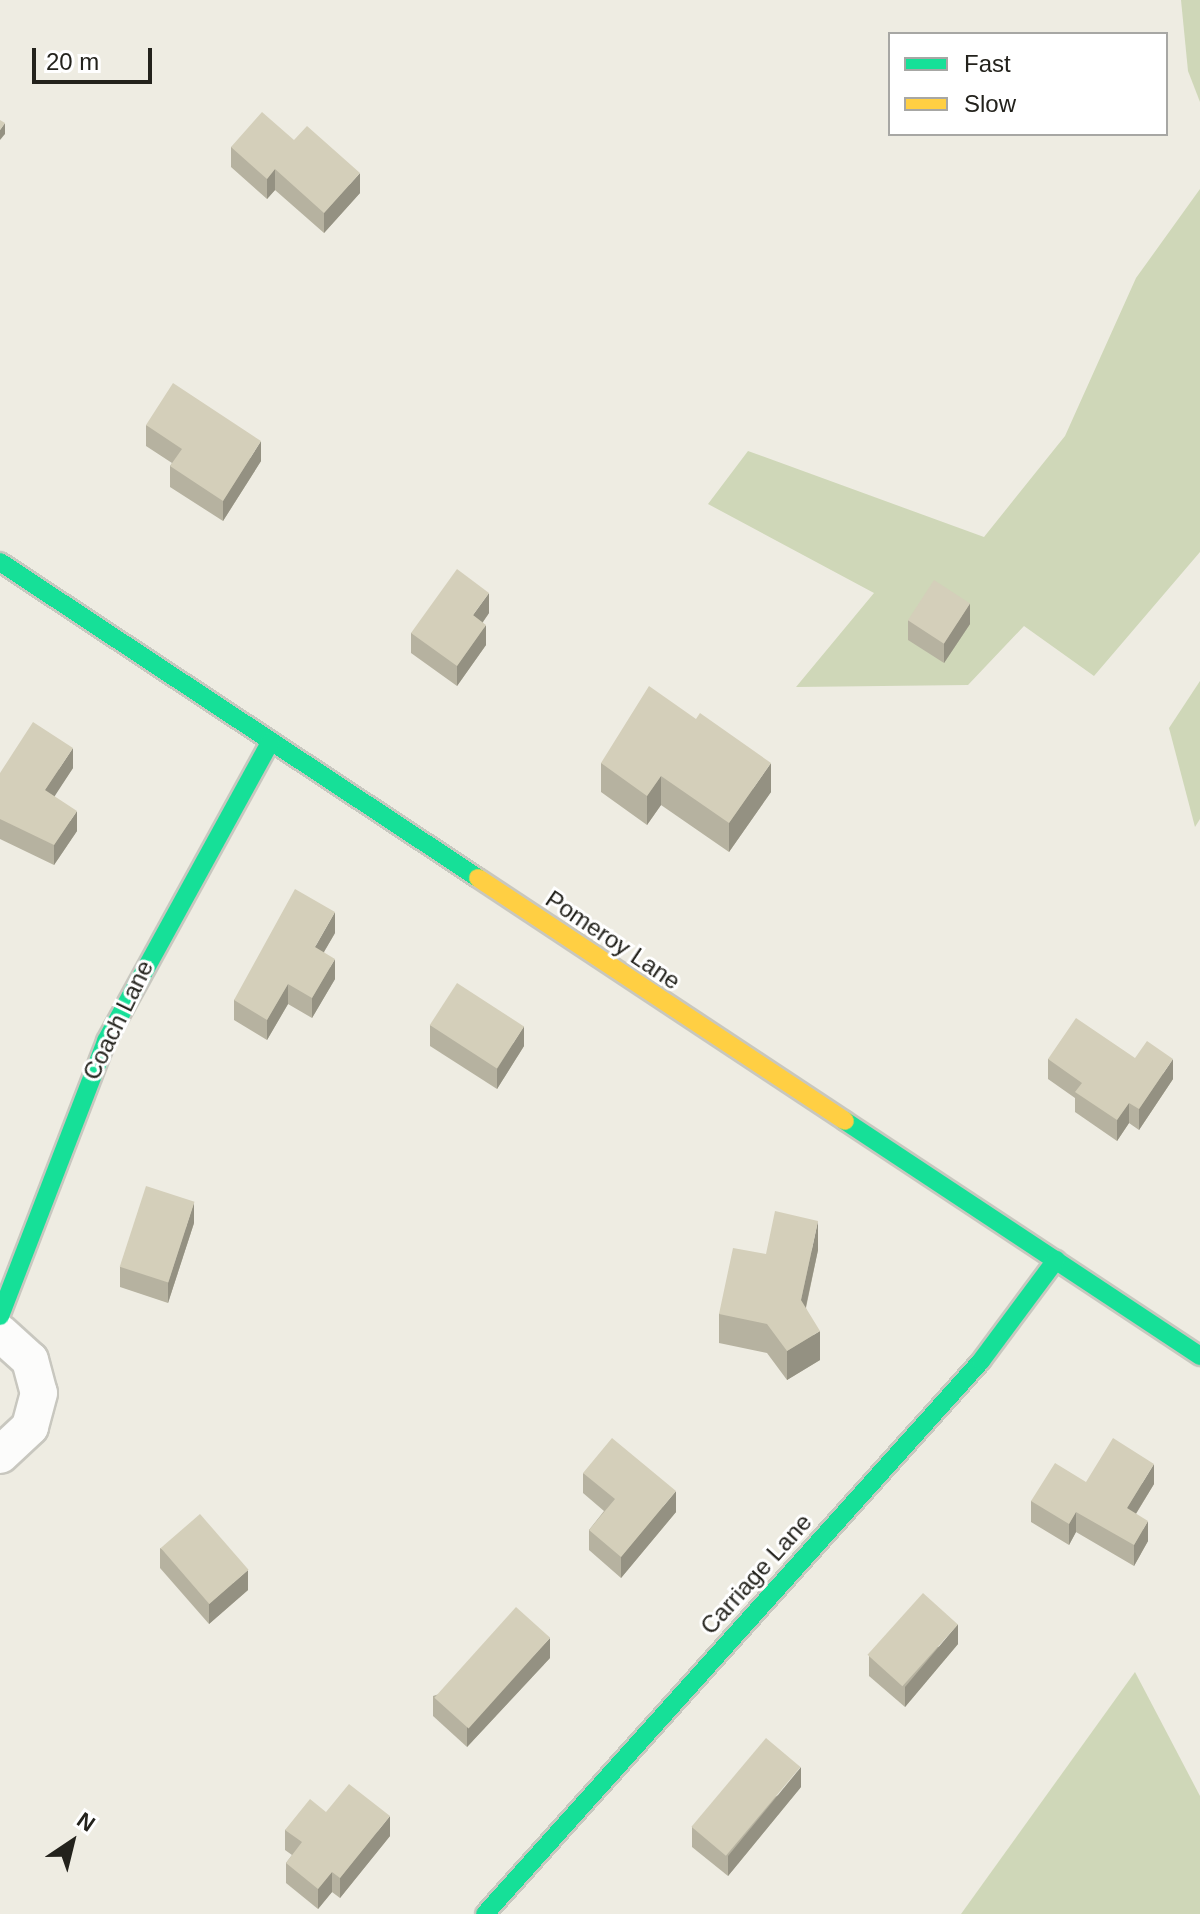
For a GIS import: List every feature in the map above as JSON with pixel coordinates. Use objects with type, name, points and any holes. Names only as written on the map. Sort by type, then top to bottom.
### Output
[{"type":"street","name":"Pomeroy Lane","points":[[0,562],[1200,1356]]},
{"type":"street","name":"Coach Lane","points":[[0,1316],[106,1041],[271,741]]},
{"type":"street","name":"Carriage Lane","points":[[485,1914],[981,1361],[1056,1260]]},
{"type":"street","points":[[0,1333],[30,1360],[39,1393],[30,1427],[0,1455]]},
{"type":"green space","points":[[1181,0],[1200,0],[1200,102],[1188,71]]},
{"type":"green space","points":[[1200,189],[1200,552],[1094,676],[1024,626],[968,685],[796,687],[874,593],[708,504],[748,451],[984,537],[1065,436],[1136,278]]},
{"type":"green space","points":[[1200,681],[1200,819],[1195,827],[1169,728]]},
{"type":"green space","points":[[1135,1672],[1200,1796],[1200,1914],[961,1914]]},
{"type":"building","points":[[262,112],[294,140],[307,126],[360,173],[324,213],[275,169],[267,179],[231,147]]},
{"type":"building","points":[[173,383],[261,441],[223,501],[170,466],[182,449],[146,425]]},
{"type":"building","points":[[457,569],[489,593],[473,615],[486,625],[457,666],[411,633]]},
{"type":"building","points":[[934,580],[970,603],[944,644],[908,620]]},
{"type":"building","points":[[649,686],[696,719],[700,713],[771,763],[729,823],[661,776],[647,796],[601,763]]},
{"type":"building","points":[[33,722],[73,748],[45,790],[77,811],[54,845],[0,819],[0,773]]},
{"type":"building","points":[[295,889],[335,912],[315,947],[335,959],[312,998],[288,984],[267,1020],[234,1000]]},
{"type":"building","points":[[457,983],[524,1027],[497,1069],[430,1025]]},
{"type":"building","points":[[1076,1018],[1135,1058],[1147,1041],[1173,1059],[1139,1109],[1129,1103],[1117,1120],[1075,1092],[1082,1083],[1048,1059]]},
{"type":"building","points":[[146,1186],[195,1202],[168,1283],[120,1267]]},
{"type":"building","points":[[775,1211],[818,1221],[801,1300],[820,1331],[787,1351],[767,1324],[719,1314],[733,1248],[766,1254]]},
{"type":"building","points":[[612,1438],[676,1491],[621,1557],[589,1530],[615,1499],[583,1473]]},
{"type":"building","points":[[1113,1438],[1154,1464],[1127,1508],[1148,1521],[1134,1545],[1076,1512],[1069,1524],[1031,1501],[1055,1463],[1086,1482]]},
{"type":"building","points":[[200,1514],[249,1570],[209,1604],[161,1548]]},
{"type":"building","points":[[923,1593],[958,1624],[902,1686],[867,1655]]},
{"type":"building","points":[[516,1607],[550,1638],[469,1728],[434,1698]]},
{"type":"building","points":[[766,1738],[800,1767],[726,1856],[691,1827]]},
{"type":"building","points":[[349,1784],[390,1816],[340,1878],[332,1872],[318,1889],[286,1863],[302,1842],[285,1830],[310,1799],[326,1812]]},
{"type":"traffic: fast","points":[[0,562],[478,878]]},
{"type":"traffic: fast","points":[[0,1316],[106,1041],[271,741]]},
{"type":"traffic: fast","points":[[845,1121],[1200,1356]]},
{"type":"traffic: fast","points":[[485,1914],[981,1361],[1056,1260]]},
{"type":"traffic: slow","points":[[478,878],[845,1121]]}]
